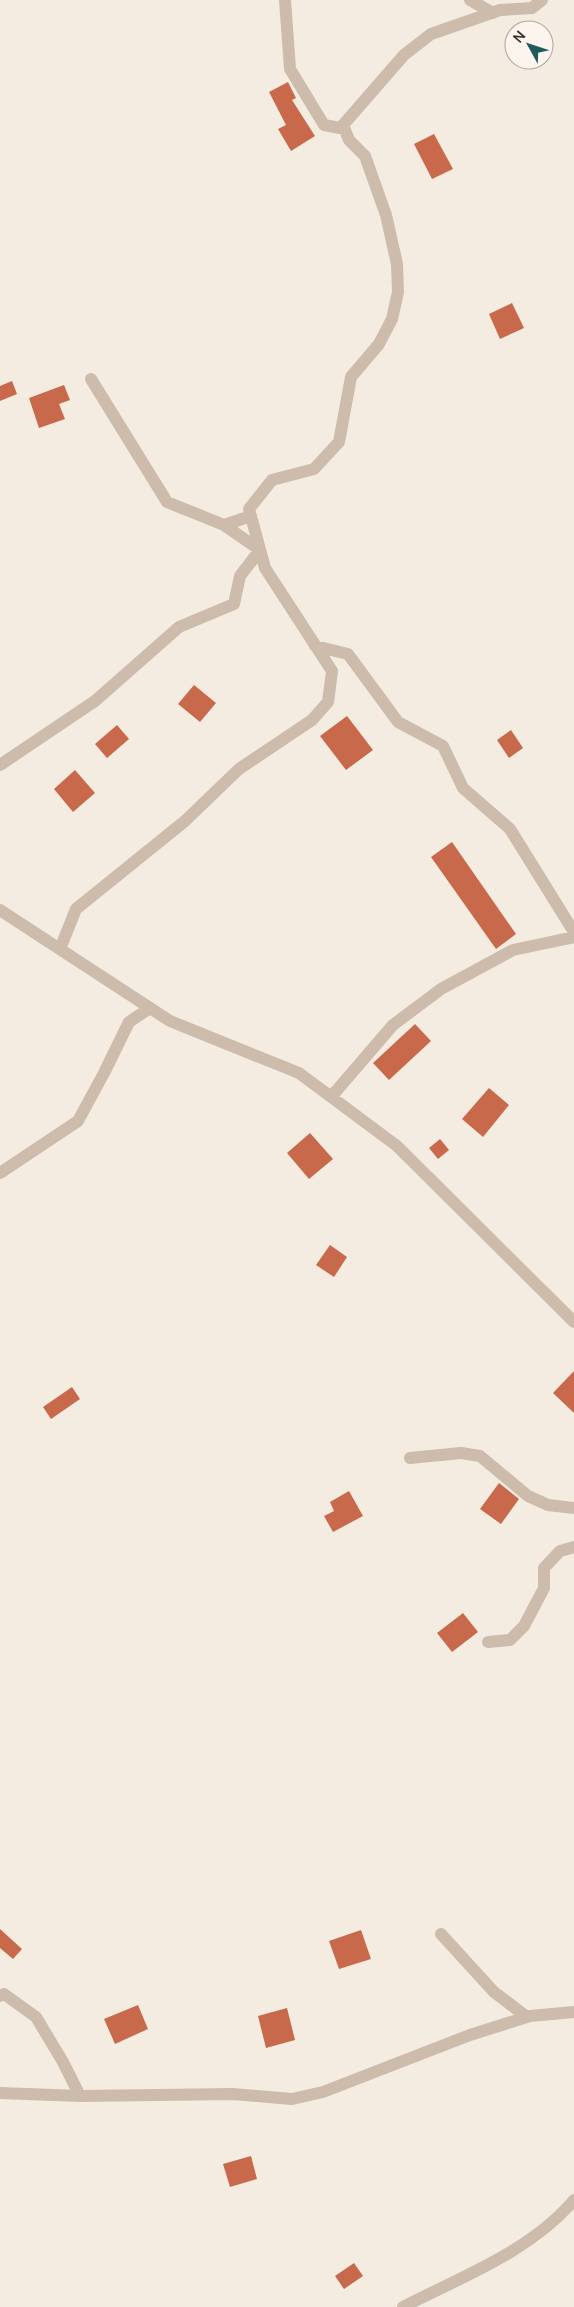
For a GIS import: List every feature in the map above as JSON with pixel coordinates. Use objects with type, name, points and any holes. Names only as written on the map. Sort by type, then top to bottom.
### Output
[{"type":"street","points":[[284,0],[290,69],[324,125],[345,129]]},
{"type":"street","points":[[470,0],[493,13]]},
{"type":"street","points":[[60,949],[76,910],[185,821],[238,769],[312,720],[328,702],[332,671],[265,568],[249,509],[272,480],[314,469],[339,442],[351,377],[379,344],[392,319],[398,292],[397,264],[386,215],[365,156],[349,140],[343,124],[404,54],[431,34],[500,10],[532,8],[542,0]]},
{"type":"street","points":[[91,379],[167,502],[224,524],[260,550]]},
{"type":"street","points":[[224,524],[251,516]]},
{"type":"street","points":[[0,764],[95,701],[179,627],[234,604],[240,576],[260,550]]},
{"type":"street","points":[[315,646],[348,654],[398,722],[443,746],[463,788],[510,829],[574,932]]},
{"type":"street","points":[[0,910],[170,1021],[299,1073],[397,1146],[574,1322]]},
{"type":"street","points":[[331,1097],[393,1026],[441,989],[514,950],[574,937]]},
{"type":"street","points":[[0,1173],[78,1121],[104,1074],[129,1022],[150,1008]]},
{"type":"street","points":[[410,1458],[461,1453],[480,1456],[528,1496],[548,1504],[574,1508]]},
{"type":"street","points":[[488,1642],[510,1640],[524,1626],[544,1588],[544,1568],[560,1551],[574,1547]]},
{"type":"street","points":[[441,1934],[494,1992],[526,2017]]},
{"type":"street","points":[[0,1996],[4,1994],[36,2017],[63,2062],[80,2096]]},
{"type":"street","points":[[0,2093],[80,2096],[233,2094],[292,2099],[323,2092],[470,2035],[526,2017],[574,2012]]},
{"type":"street","points":[[403,2307],[506,2253],[548,2226],[574,2200]]},
{"type":"building","points":[[288,82],[296,98],[292,100],[315,136],[291,151],[278,129],[286,125],[269,92]]},
{"type":"building","points":[[434,134],[453,169],[432,179],[414,144]]},
{"type":"building","points":[[512,303],[524,328],[500,339],[489,314]]},
{"type":"building","points":[[12,381],[17,394],[0,401],[0,386]]},
{"type":"building","points":[[64,385],[70,400],[59,404],[65,419],[39,428],[29,398]]},
{"type":"building","points":[[194,685],[216,703],[200,722],[178,704]]},
{"type":"building","points":[[347,716],[373,750],[346,770],[320,736]]},
{"type":"building","points":[[117,725],[129,739],[107,758],[95,744]]},
{"type":"building","points":[[511,730],[523,748],[509,758],[497,740]]},
{"type":"building","points":[[75,770],[95,793],[73,812],[54,789]]},
{"type":"building","points":[[452,842],[516,934],[496,949],[431,857]]},
{"type":"building","points":[[415,1024],[431,1041],[389,1080],[373,1063]]},
{"type":"building","points":[[489,1088],[509,1105],[483,1137],[462,1119]]},
{"type":"building","points":[[310,1133],[333,1159],[309,1179],[287,1153]]},
{"type":"building","points":[[440,1139],[449,1150],[438,1159],[429,1148]]},
{"type":"building","points":[[330,1245],[347,1257],[334,1277],[316,1265]]},
{"type":"building","points":[[574,1371],[574,1413],[553,1393]]},
{"type":"building","points":[[72,1387],[80,1399],[51,1419],[43,1407]]},
{"type":"building","points":[[499,1483],[519,1499],[501,1524],[480,1509]]},
{"type":"building","points":[[349,1491],[363,1516],[333,1532],[324,1516],[334,1511],[330,1502]]},
{"type":"building","points":[[463,1613],[478,1632],[452,1652],[437,1633]]},
{"type":"building","points":[[0,1929],[22,1949],[13,1959],[0,1948]]},
{"type":"building","points":[[361,1930],[371,1959],[339,1969],[329,1941]]},
{"type":"building","points":[[138,2005],[148,2029],[115,2044],[104,2019]]},
{"type":"building","points":[[287,2008],[295,2040],[266,2048],[258,2016]]},
{"type":"building","points":[[251,2156],[257,2179],[230,2187],[223,2164]]},
{"type":"building","points":[[354,2263],[363,2276],[344,2289],[335,2276]]}]
